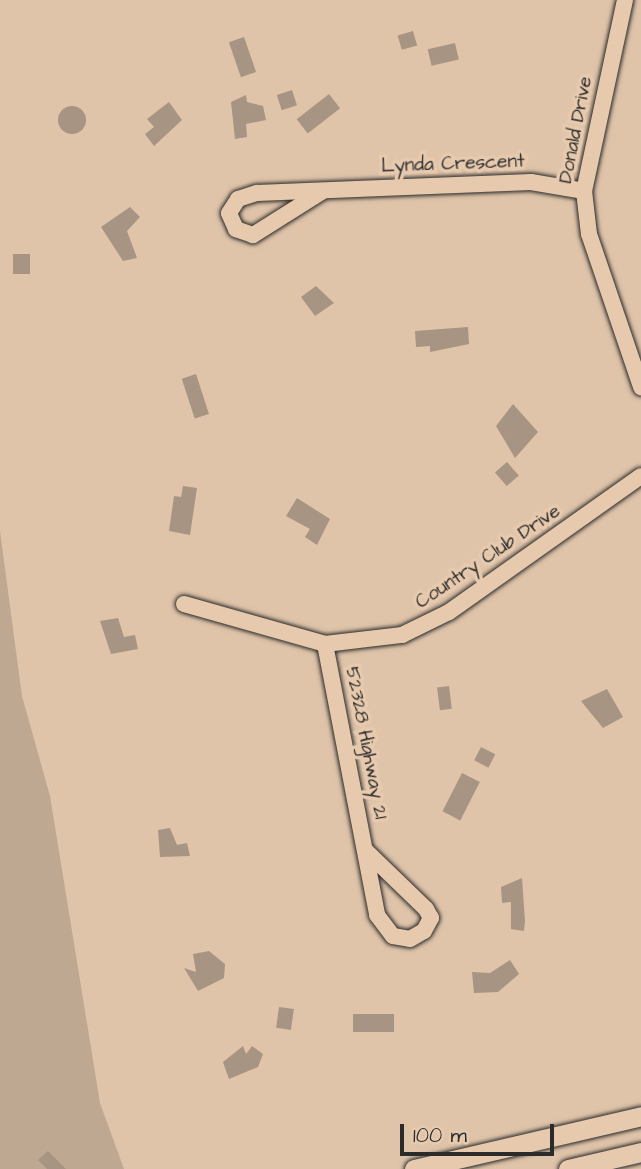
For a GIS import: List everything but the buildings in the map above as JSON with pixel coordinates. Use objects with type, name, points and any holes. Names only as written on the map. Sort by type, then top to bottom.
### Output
[{"type":"main road","points":[[414,1169],[641,1116]]},
{"type":"main road","points":[[568,1169],[641,1152]]},
{"type":"street","name":"Donald Drive","points":[[625,0],[584,191],[589,234],[641,387]]},
{"type":"street","name":"Lynda Crescent","points":[[323,191],[253,235],[236,229],[229,214],[238,199],[257,193],[531,182],[584,191]]},
{"type":"street","name":"Country Club Drive","points":[[184,604],[325,644],[383,640],[430,622],[641,476]]},
{"type":"street","name":"52328 Highway 21","points":[[325,644],[377,915],[393,936],[410,939],[424,931],[431,918],[426,909],[366,851]]},
{"type":"shaded area","points":[[0,531],[22,696],[50,796],[100,1103],[124,1169],[0,1169]]}]
